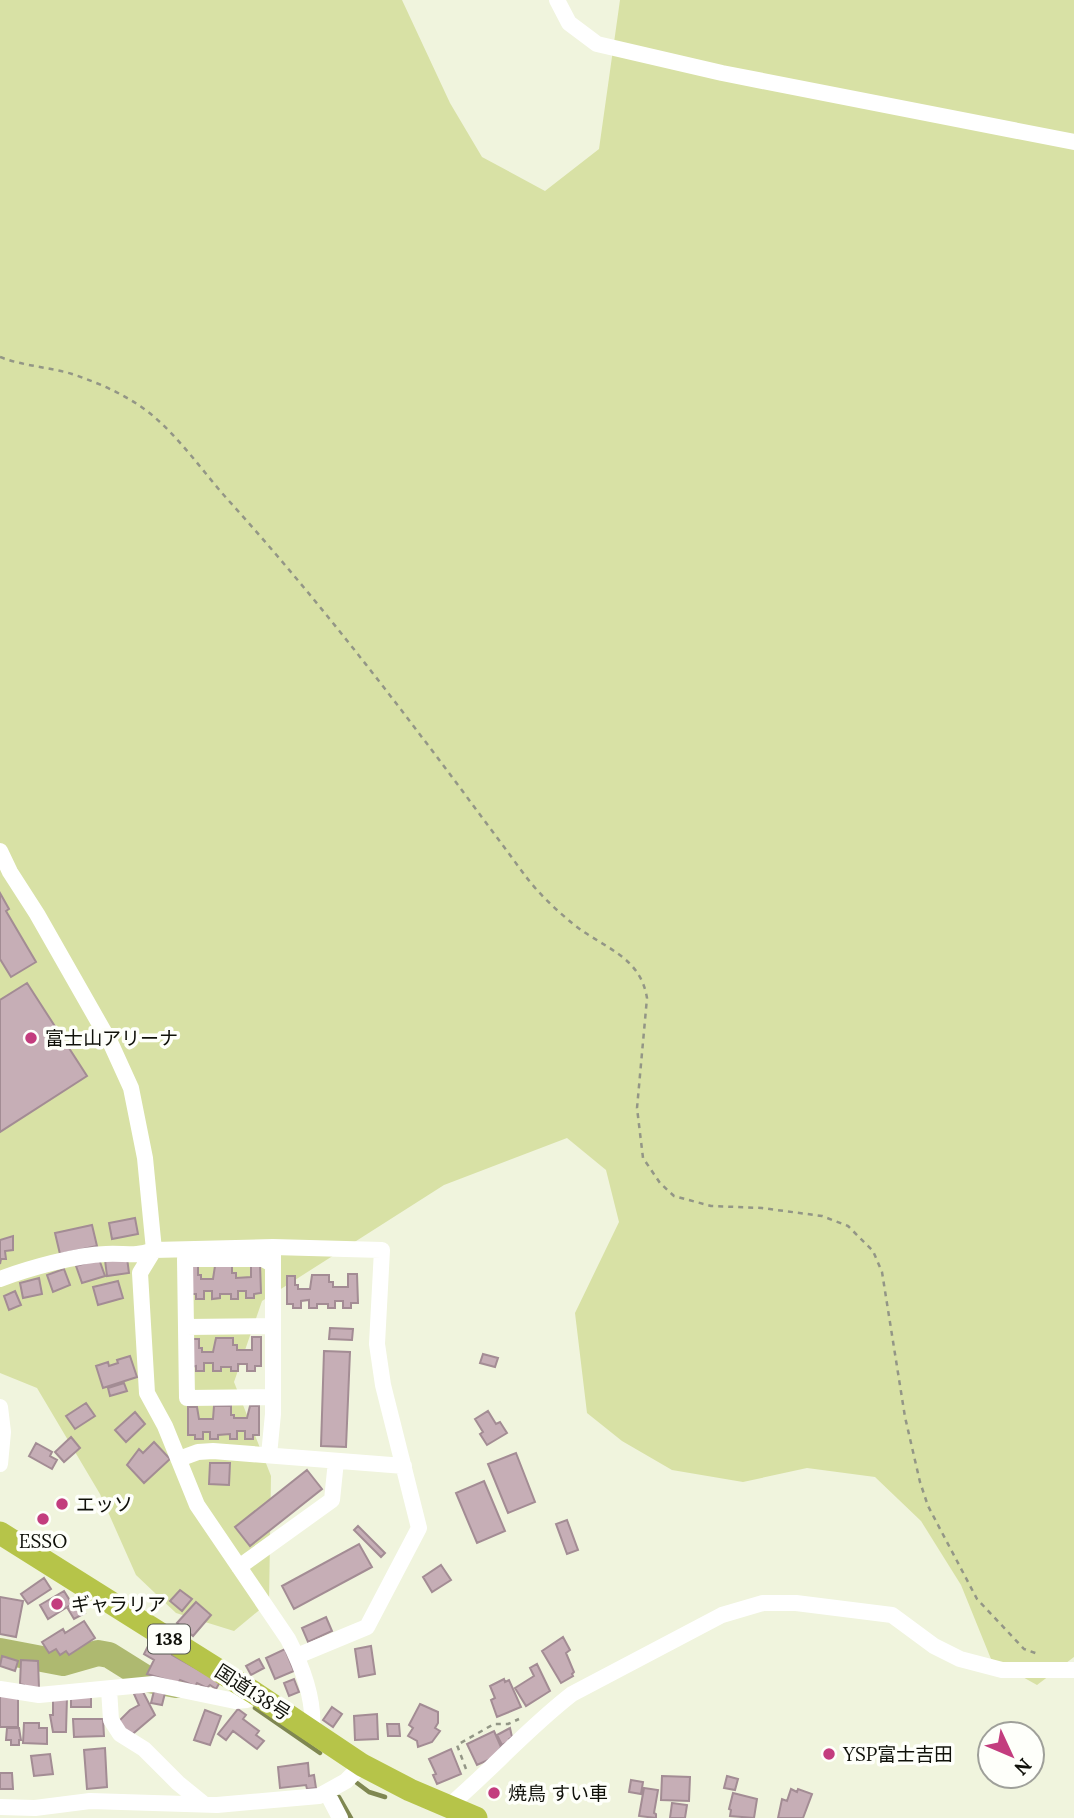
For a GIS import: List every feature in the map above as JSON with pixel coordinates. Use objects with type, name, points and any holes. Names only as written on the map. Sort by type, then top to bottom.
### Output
[{"type":"highway","name":"国道138号","points":[[0,1533],[253,1692],[362,1765],[410,1790],[476,1818]]},
{"type":"street","points":[[557,0],[569,23],[597,44],[722,73],[1074,142]]},
{"type":"street","points":[[0,851],[9,872],[37,914],[111,1044],[131,1088],[145,1158],[154,1250],[140,1273],[147,1394],[165,1426],[197,1505],[297,1656],[314,1716],[313,1731]]},
{"type":"street","points":[[269,1455],[273,1397],[273,1247]]},
{"type":"street","points":[[0,1279],[54,1263],[105,1253],[139,1255],[154,1250],[273,1247],[382,1250],[377,1344],[383,1385],[419,1528],[367,1627],[297,1656]]},
{"type":"street","points":[[272,1264],[263,1259],[185,1259],[187,1398],[273,1397]]},
{"type":"street","points":[[186,1327],[273,1326]]},
{"type":"street","points":[[0,1407],[3,1432],[0,1464]]},
{"type":"street","points":[[179,1460],[198,1452],[213,1451],[404,1466]]},
{"type":"street","points":[[239,1567],[332,1500],[336,1461]]},
{"type":"street","points":[[449,1806],[550,1710],[572,1694],[722,1615],[763,1603],[796,1603],[892,1615],[934,1646],[960,1659],[1002,1670],[1070,1671]]},
{"type":"street","points":[[0,1689],[39,1695],[153,1684],[235,1701],[247,1700],[253,1692]]},
{"type":"street","points":[[109,1689],[111,1720],[120,1734],[144,1749],[178,1783],[215,1809]]},
{"type":"street","points":[[0,1807],[35,1813],[90,1801],[215,1809],[327,1793],[346,1781],[362,1765]]},
{"type":"street","points":[[327,1793],[340,1818]]},
{"type":"path","points":[[0,357],[75,375],[120,391],[183,444],[227,499],[266,540],[455,780],[530,883],[572,923],[602,945],[623,956],[636,969],[645,985],[647,998],[637,1108],[643,1158],[660,1182],[674,1195],[711,1206],[762,1208],[822,1216],[848,1226],[873,1251],[883,1272],[905,1417],[919,1482],[928,1506],[977,1599],[1024,1648],[1062,1663],[1070,1671]]},
{"type":"path","points":[[473,1786],[457,1745],[494,1724],[508,1724],[522,1718]]},
{"type":"green space","points":[[0,0],[402,0],[450,103],[482,157],[545,191],[599,149],[620,0],[1074,0],[1074,1657],[1037,1685],[991,1659],[961,1585],[921,1521],[875,1477],[807,1468],[743,1482],[672,1470],[622,1441],[587,1413],[575,1313],[619,1222],[606,1170],[567,1138],[444,1185],[262,1301],[234,1382],[271,1476],[269,1602],[234,1631],[176,1613],[136,1575],[100,1494],[37,1388],[0,1373]]},
{"type":"building","points":[[0,893],[9,909],[6,911],[36,962],[11,977],[0,959]]},
{"type":"building","name":"富士山アリーナ","points":[[27,983],[87,1076],[0,1132],[0,1000]]},
{"type":"building","points":[[135,1218],[138,1234],[112,1239],[109,1223]]},
{"type":"building","points":[[92,1225],[97,1246],[60,1254],[55,1233]]},
{"type":"building","points":[[13,1236],[13,1250],[5,1251],[6,1259],[1,1259],[0,1264],[0,1240]]},
{"type":"building","points":[[127,1258],[129,1273],[107,1276],[105,1260]]},
{"type":"building","points":[[99,1259],[105,1276],[82,1283],[76,1266]]},
{"type":"building","points":[[251,1264],[260,1264],[261,1293],[254,1294],[254,1298],[246,1298],[246,1291],[238,1291],[238,1299],[231,1299],[231,1294],[220,1294],[220,1298],[212,1299],[212,1291],[204,1291],[204,1299],[196,1299],[196,1294],[190,1294],[190,1266],[198,1266],[201,1279],[213,1279],[215,1266],[232,1266],[232,1273],[236,1273],[236,1278],[251,1277]]},
{"type":"building","points":[[64,1269],[70,1285],[53,1292],[47,1275]]},
{"type":"building","points":[[348,1274],[357,1274],[358,1303],[351,1303],[351,1308],[343,1308],[343,1301],[335,1301],[335,1308],[328,1308],[328,1304],[317,1304],[317,1308],[309,1308],[309,1300],[301,1301],[301,1308],[293,1308],[293,1304],[287,1304],[287,1276],[295,1276],[298,1289],[310,1289],[312,1275],[329,1275],[329,1282],[333,1282],[333,1287],[348,1287]]},
{"type":"building","points":[[39,1278],[42,1294],[23,1298],[20,1283]]},
{"type":"building","points":[[118,1281],[123,1298],[98,1305],[93,1287]]},
{"type":"building","points":[[15,1291],[21,1305],[9,1310],[4,1296]]},
{"type":"building","points":[[330,1328],[353,1329],[352,1340],[329,1339]]},
{"type":"building","points":[[252,1337],[261,1337],[261,1366],[255,1366],[255,1371],[247,1371],[247,1364],[238,1364],[238,1371],[231,1371],[231,1367],[221,1367],[221,1371],[213,1371],[213,1363],[204,1363],[204,1371],[196,1371],[196,1366],[191,1367],[190,1339],[199,1339],[202,1352],[213,1352],[216,1338],[233,1338],[233,1345],[237,1345],[237,1350],[252,1350]]},
{"type":"building","points":[[324,1351],[350,1352],[346,1447],[321,1446]]},
{"type":"building","points":[[483,1354],[498,1358],[495,1367],[480,1363]]},
{"type":"building","points":[[130,1356],[137,1377],[103,1388],[96,1366],[108,1362],[109,1366]]},
{"type":"building","points":[[124,1383],[127,1391],[110,1396],[108,1388]]},
{"type":"building","points":[[86,1403],[95,1416],[75,1429],[66,1416]]},
{"type":"building","points":[[214,1406],[231,1406],[231,1415],[234,1415],[234,1418],[247,1418],[250,1406],[259,1406],[259,1435],[253,1435],[253,1439],[245,1439],[245,1431],[237,1431],[237,1439],[230,1439],[230,1434],[210,1439],[210,1432],[203,1432],[203,1439],[195,1439],[195,1435],[188,1435],[188,1407],[197,1407],[199,1419],[213,1419]]},
{"type":"building","points":[[488,1411],[496,1424],[500,1422],[507,1433],[487,1445],[475,1419]]},
{"type":"building","points":[[135,1412],[145,1424],[126,1442],[115,1430]]},
{"type":"building","points":[[71,1437],[80,1448],[64,1462],[55,1452]]},
{"type":"building","points":[[154,1442],[170,1459],[144,1483],[127,1465],[139,1449],[143,1453]]},
{"type":"building","points":[[36,1443],[52,1452],[50,1456],[57,1460],[52,1469],[29,1456]]},
{"type":"building","points":[[516,1453],[535,1502],[508,1513],[488,1464]]},
{"type":"building","points":[[210,1463],[230,1463],[229,1485],[209,1484]]},
{"type":"building","points":[[307,1470],[322,1489],[250,1546],[235,1527]]},
{"type":"building","points":[[484,1481],[505,1531],[477,1543],[456,1493]]},
{"type":"building","points":[[567,1520],[578,1550],[567,1554],[556,1524]]},
{"type":"building","points":[[358,1526],[385,1553],[381,1557],[354,1530]]},
{"type":"building","points":[[359,1544],[372,1567],[294,1609],[282,1586]]},
{"type":"building","points":[[441,1565],[451,1580],[432,1592],[423,1577]]},
{"type":"building","points":[[44,1578],[51,1589],[28,1604],[21,1594]]},
{"type":"building","points":[[180,1590],[192,1599],[182,1611],[170,1601]]},
{"type":"building","points":[[64,1591],[72,1604],[48,1619],[40,1605]]},
{"type":"building","points":[[0,1597],[23,1601],[16,1637],[0,1634]]},
{"type":"building","points":[[196,1602],[211,1615],[193,1636],[177,1623]]},
{"type":"building","points":[[79,1603],[85,1613],[74,1619],[68,1609]]},
{"type":"building","points":[[326,1617],[332,1631],[308,1642],[302,1628]]},
{"type":"building","points":[[84,1621],[95,1638],[69,1655],[66,1651],[60,1655],[56,1649],[49,1653],[42,1642],[63,1629],[65,1633]]},
{"type":"building","points":[[563,1637],[570,1650],[566,1653],[574,1672],[573,1676],[561,1683],[542,1651]]},
{"type":"building","points":[[150,1642],[172,1651],[172,1655],[220,1682],[216,1689],[210,1685],[207,1688],[197,1683],[195,1686],[180,1680],[178,1683],[147,1674],[154,1660],[144,1654]]},
{"type":"building","points":[[371,1646],[375,1674],[359,1677],[355,1649]]},
{"type":"building","points":[[285,1649],[294,1671],[275,1679],[266,1658]]},
{"type":"building","points":[[2,1656],[18,1661],[15,1671],[0,1666]]},
{"type":"building","points":[[259,1659],[264,1668],[251,1675],[246,1666]]},
{"type":"building","points":[[21,1660],[38,1661],[39,1688],[24,1687],[20,1684]]},
{"type":"building","points":[[537,1664],[550,1691],[526,1706],[515,1688],[534,1676],[530,1668]]},
{"type":"building","points":[[294,1679],[299,1692],[289,1696],[284,1683]]},
{"type":"building","points":[[504,1679],[505,1682],[509,1680],[521,1707],[497,1717],[491,1700],[495,1698],[490,1686]]},
{"type":"building","points":[[142,1690],[155,1715],[129,1737],[117,1723],[139,1705],[134,1694]]},
{"type":"building","points":[[154,1691],[165,1693],[162,1705],[151,1703]]},
{"type":"building","points":[[71,1695],[91,1695],[91,1707],[71,1707]]},
{"type":"building","points":[[0,1696],[18,1696],[18,1727],[0,1727]]},
{"type":"building","points":[[67,1697],[66,1732],[53,1732],[50,1715],[53,1715],[53,1698]]},
{"type":"building","points":[[420,1704],[438,1712],[435,1728],[440,1731],[432,1742],[418,1747],[417,1741],[408,1736],[413,1728],[409,1725]]},
{"type":"building","points":[[332,1707],[342,1714],[333,1727],[323,1720]]},
{"type":"building","points":[[238,1709],[246,1715],[243,1719],[259,1731],[256,1735],[264,1741],[257,1749],[233,1731],[226,1740],[218,1734]]},
{"type":"building","points":[[205,1710],[221,1716],[210,1745],[194,1740]]},
{"type":"building","points":[[377,1714],[378,1739],[355,1740],[354,1716]]},
{"type":"building","points":[[73,1719],[103,1719],[104,1736],[74,1737]]},
{"type":"building","points":[[24,1723],[39,1723],[39,1728],[47,1728],[47,1744],[23,1743]]},
{"type":"building","points":[[387,1724],[399,1724],[400,1736],[388,1736]]},
{"type":"building","points":[[7,1728],[19,1728],[19,1745],[11,1745],[11,1740],[6,1740]]},
{"type":"building","points":[[510,1728],[512,1737],[502,1745],[497,1735]]},
{"type":"building","points":[[494,1731],[501,1747],[495,1757],[477,1765],[467,1744]]},
{"type":"building","points":[[105,1748],[107,1787],[87,1789],[84,1750]]},
{"type":"building","points":[[451,1749],[461,1774],[437,1784],[429,1759]]},
{"type":"building","points":[[50,1754],[53,1774],[34,1776],[31,1756]]},
{"type":"building","points":[[308,1763],[309,1776],[314,1775],[316,1788],[307,1789],[306,1785],[280,1788],[278,1767]]},
{"type":"building","points":[[0,1773],[12,1773],[13,1789],[0,1789]]},
{"type":"building","points":[[662,1776],[690,1777],[689,1801],[661,1800]]},
{"type":"building","points":[[727,1776],[738,1779],[735,1790],[724,1788]]},
{"type":"building","points":[[631,1780],[643,1782],[641,1794],[629,1792]]},
{"type":"building","points":[[644,1788],[658,1790],[654,1813],[656,1818],[639,1816]]},
{"type":"building","points":[[791,1789],[812,1794],[803,1818],[778,1818],[782,1799],[787,1801]]},
{"type":"building","points":[[733,1793],[757,1799],[754,1818],[730,1816]]},
{"type":"building","points":[[672,1803],[687,1805],[685,1818],[670,1818]]},
{"type":"waterway","points":[[0,1651],[63,1663],[98,1653],[109,1655],[149,1680],[176,1685]]},
{"type":"waterway","points":[[255,1708],[320,1753]]},
{"type":"waterway","points":[[357,1783],[369,1792],[385,1797]]},
{"type":"waterway","points":[[339,1797],[351,1818]]},
{"type":"place","name":"富士山アリーナ","points":[[31,1038]]},
{"type":"place","name":"エッソ","points":[[62,1504]]},
{"type":"place","name":"ESSO","points":[[43,1519]]},
{"type":"place","name":"ギャラリア","points":[[57,1604]]},
{"type":"place","name":"YSP富士吉田","points":[[829,1754]]},
{"type":"place","name":"焼鳥 すい車","points":[[494,1793]]}]
